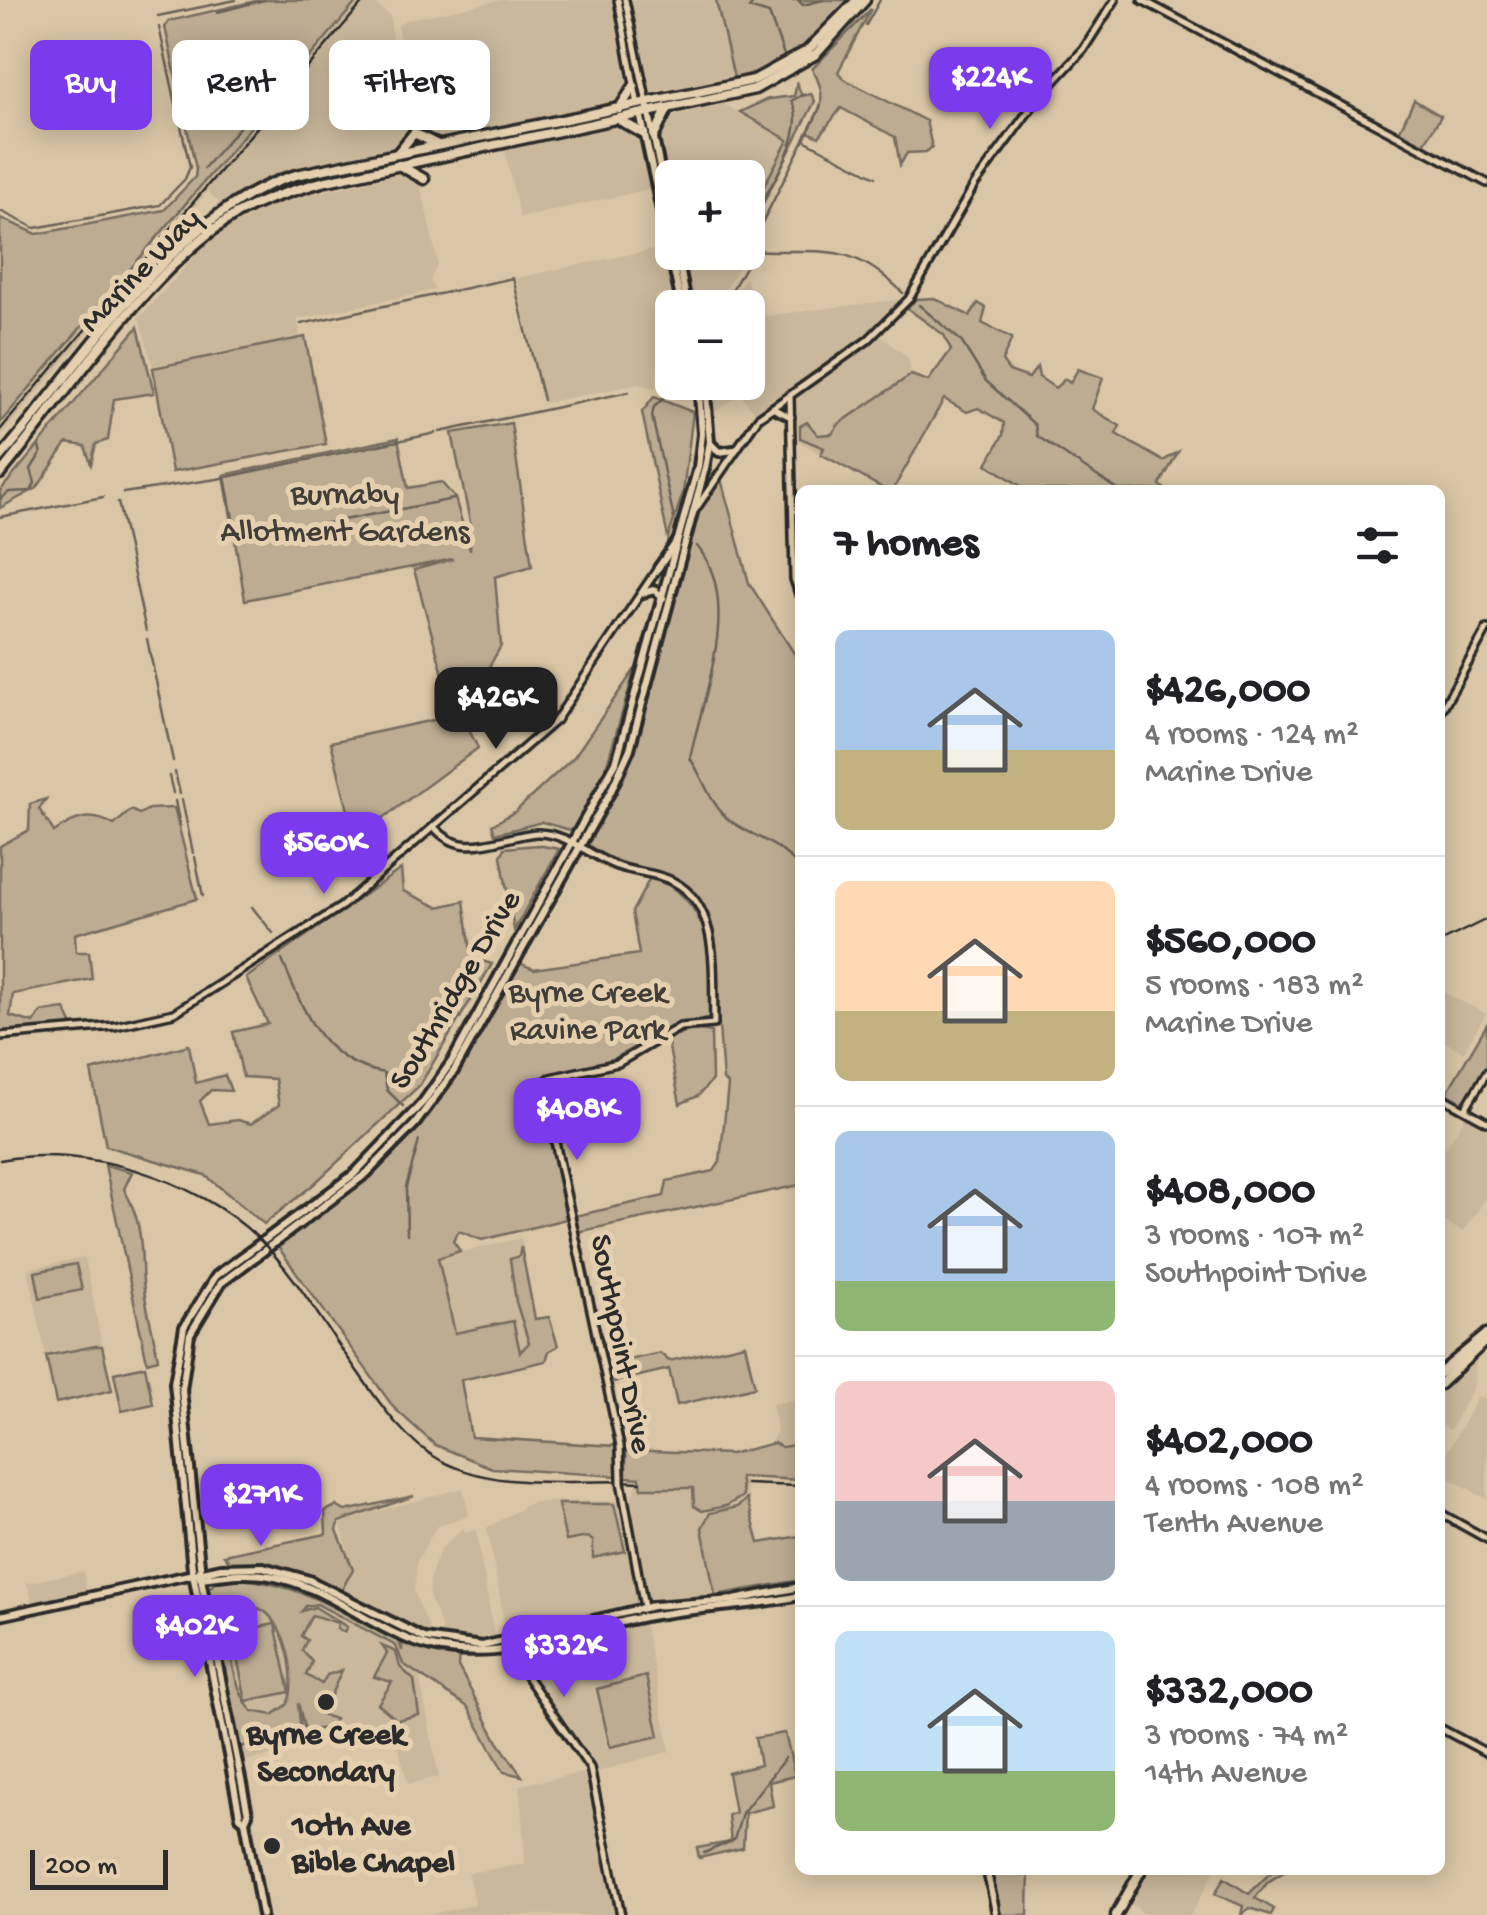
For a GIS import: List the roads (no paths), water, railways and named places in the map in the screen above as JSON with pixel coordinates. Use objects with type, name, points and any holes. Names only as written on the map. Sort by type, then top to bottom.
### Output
[{"type":"main road","name":"Marine Way","points":[[0,458],[168,258],[216,214],[284,179],[736,85],[774,72],[822,38],[857,0]]},
{"type":"main road","name":"Marine Way","points":[[0,474],[172,267],[218,225],[280,194],[736,94],[788,73],[829,43],[865,0]]},
{"type":"main road","points":[[619,109],[634,86]]},
{"type":"main road","points":[[643,104],[659,160]]},
{"type":"main road","points":[[654,136],[667,110]]},
{"type":"main road","points":[[645,115],[644,134],[681,290]]},
{"type":"main road","points":[[617,120],[644,134]]},
{"type":"main road","points":[[397,154],[414,133],[438,145]]},
{"type":"main road","points":[[399,165],[424,179]]},
{"type":"main road","points":[[699,474],[701,400]]},
{"type":"main road","points":[[704,400],[710,442],[717,452],[734,450]]},
{"type":"main road","points":[[699,474],[710,442]]},
{"type":"main road","name":"Southridge Drive","points":[[196,1577],[199,1552],[182,1377],[190,1334],[205,1303],[233,1270],[350,1188],[415,1124],[454,1072],[630,749],[693,513],[699,474]]},
{"type":"main road","name":"Southridge Drive","points":[[196,1577],[174,1384],[184,1327],[204,1291],[240,1255],[354,1174],[423,1102],[452,1061],[576,846],[626,736],[699,474]]},
{"type":"main road","points":[[658,568],[678,540]]},
{"type":"main road","points":[[643,593],[654,590],[663,598]]},
{"type":"main road","points":[[204,1291],[205,1303]]},
{"type":"main road","points":[[1445,1369],[1487,1334]]},
{"type":"main road","points":[[1445,1379],[1485,1342],[1487,1334]]},
{"type":"main road","points":[[199,1552],[207,1562],[221,1568]]},
{"type":"main road","points":[[196,1577],[221,1568],[263,1567],[296,1575],[436,1641],[522,1648],[646,1612],[747,1607],[795,1597]]},
{"type":"main road","points":[[0,1616],[196,1577],[274,1576],[423,1645],[474,1654],[646,1612],[795,1588]]},
{"type":"main road","points":[[196,1577],[248,1814],[245,1821],[262,1915]]},
{"type":"main road","points":[[515,1662],[522,1648]]},
{"type":"main road","points":[[1116,1915],[1138,1875]]},
{"type":"street","points":[[621,0],[634,86],[643,104]]},
{"type":"street","points":[[621,0],[643,104]]},
{"type":"street","points":[[693,513],[734,450],[770,408],[878,332],[909,299],[975,184],[1036,101],[1083,50],[1115,0]]},
{"type":"street","points":[[1142,0],[1487,183]]},
{"type":"street","points":[[790,396],[795,581]]},
{"type":"street","points":[[770,408],[792,417]]},
{"type":"street","points":[[699,474],[720,471]]},
{"type":"street","points":[[0,1036],[115,1026],[190,1005],[342,906],[564,711],[658,568]]},
{"type":"street","points":[[1445,704],[1487,629]]},
{"type":"street","points":[[435,828],[448,841],[463,846],[535,833],[576,846]]},
{"type":"street","name":"Southpoint Drive","points":[[576,846],[617,866],[674,882],[696,901],[708,930],[714,1024],[680,1028],[618,1063],[544,1082],[620,1446],[621,1480],[646,1612]]},
{"type":"street","points":[[1464,1110],[1487,1072]]},
{"type":"street","points":[[1445,1099],[1487,1122]]},
{"type":"street","points":[[1445,1516],[1487,1538]]},
{"type":"street","points":[[506,1647],[590,1768],[622,1915]]},
{"type":"street","points":[[1445,1731],[1487,1753]]},
{"type":"street","points":[[988,1875],[996,1911]]},
{"type":"waterway","points":[[158,16],[236,0]]},
{"type":"waterway","points":[[218,12],[264,0]]},
{"type":"waterway","points":[[756,0],[749,8],[769,14],[784,55]]},
{"type":"waterway","points":[[798,0],[803,5],[823,0]]},
{"type":"waterway","points":[[866,25],[880,0]]},
{"type":"waterway","points":[[0,211],[35,228],[160,205],[185,179],[190,167],[159,27]]},
{"type":"waterway","points":[[765,196],[791,145],[796,113],[791,101],[804,94]]},
{"type":"waterway","points":[[765,217],[821,106]]},
{"type":"waterway","points":[[204,168],[237,130]]},
{"type":"waterway","points":[[806,141],[876,177]]},
{"type":"waterway","points":[[765,250],[848,256],[883,275],[903,293]]},
{"type":"waterway","points":[[732,290],[743,270]]},
{"type":"waterway","points":[[301,324],[513,278],[543,400]]},
{"type":"waterway","points":[[919,305],[961,341],[986,381],[1035,425],[1037,436],[1110,485]]},
{"type":"waterway","points":[[440,432],[629,392]]},
{"type":"waterway","points":[[662,400],[652,416],[674,519]]},
{"type":"waterway","points":[[123,493],[217,479],[436,433]]},
{"type":"waterway","points":[[0,499],[9,492],[31,491],[35,483],[31,469],[41,453],[39,447]]},
{"type":"waterway","points":[[225,477],[237,540],[454,499]]},
{"type":"waterway","points":[[0,517],[103,497]]},
{"type":"waterway","points":[[118,502],[146,631]]},
{"type":"waterway","points":[[697,546],[710,568],[717,593],[718,621],[716,649],[690,758],[722,814],[777,847],[795,864]]},
{"type":"waterway","points":[[147,639],[173,761]]},
{"type":"waterway","points":[[175,772],[180,794]]},
{"type":"waterway","points":[[169,776],[173,793]]},
{"type":"waterway","points":[[182,800],[193,853]]},
{"type":"waterway","points":[[175,801],[180,826]]},
{"type":"waterway","points":[[195,857],[203,896]]},
{"type":"waterway","points":[[252,907],[273,933]]},
{"type":"waterway","points":[[282,960],[318,1032],[345,1058],[384,1073],[387,1090],[403,1106]]},
{"type":"waterway","points":[[407,1234],[406,1187],[419,1141]]},
{"type":"waterway","points":[[704,1853],[734,1840],[742,1813],[785,1758]]},
{"type":"railway","points":[[0,430],[365,0]]},
{"type":"railway","points":[[1445,940],[1487,919]]},
{"type":"railway","points":[[0,1160],[33,1156],[103,1162],[172,1183],[233,1217],[283,1266],[399,1426],[440,1460],[488,1477],[513,1480],[641,1482]]},
{"type":"railway","points":[[746,1484],[795,1486]]},
{"type":"place","name":"Byrne Creek Secondary","points":[[326,1702]]},
{"type":"place","name":"10th Ave Bible Chapel","points":[[272,1846]]},
{"type":"park label","name":"Burnaby Allotment Gardens","points":[[345,516]]},
{"type":"park label","name":"Byrne Creek Ravine Park","points":[[588,1014]]}]
